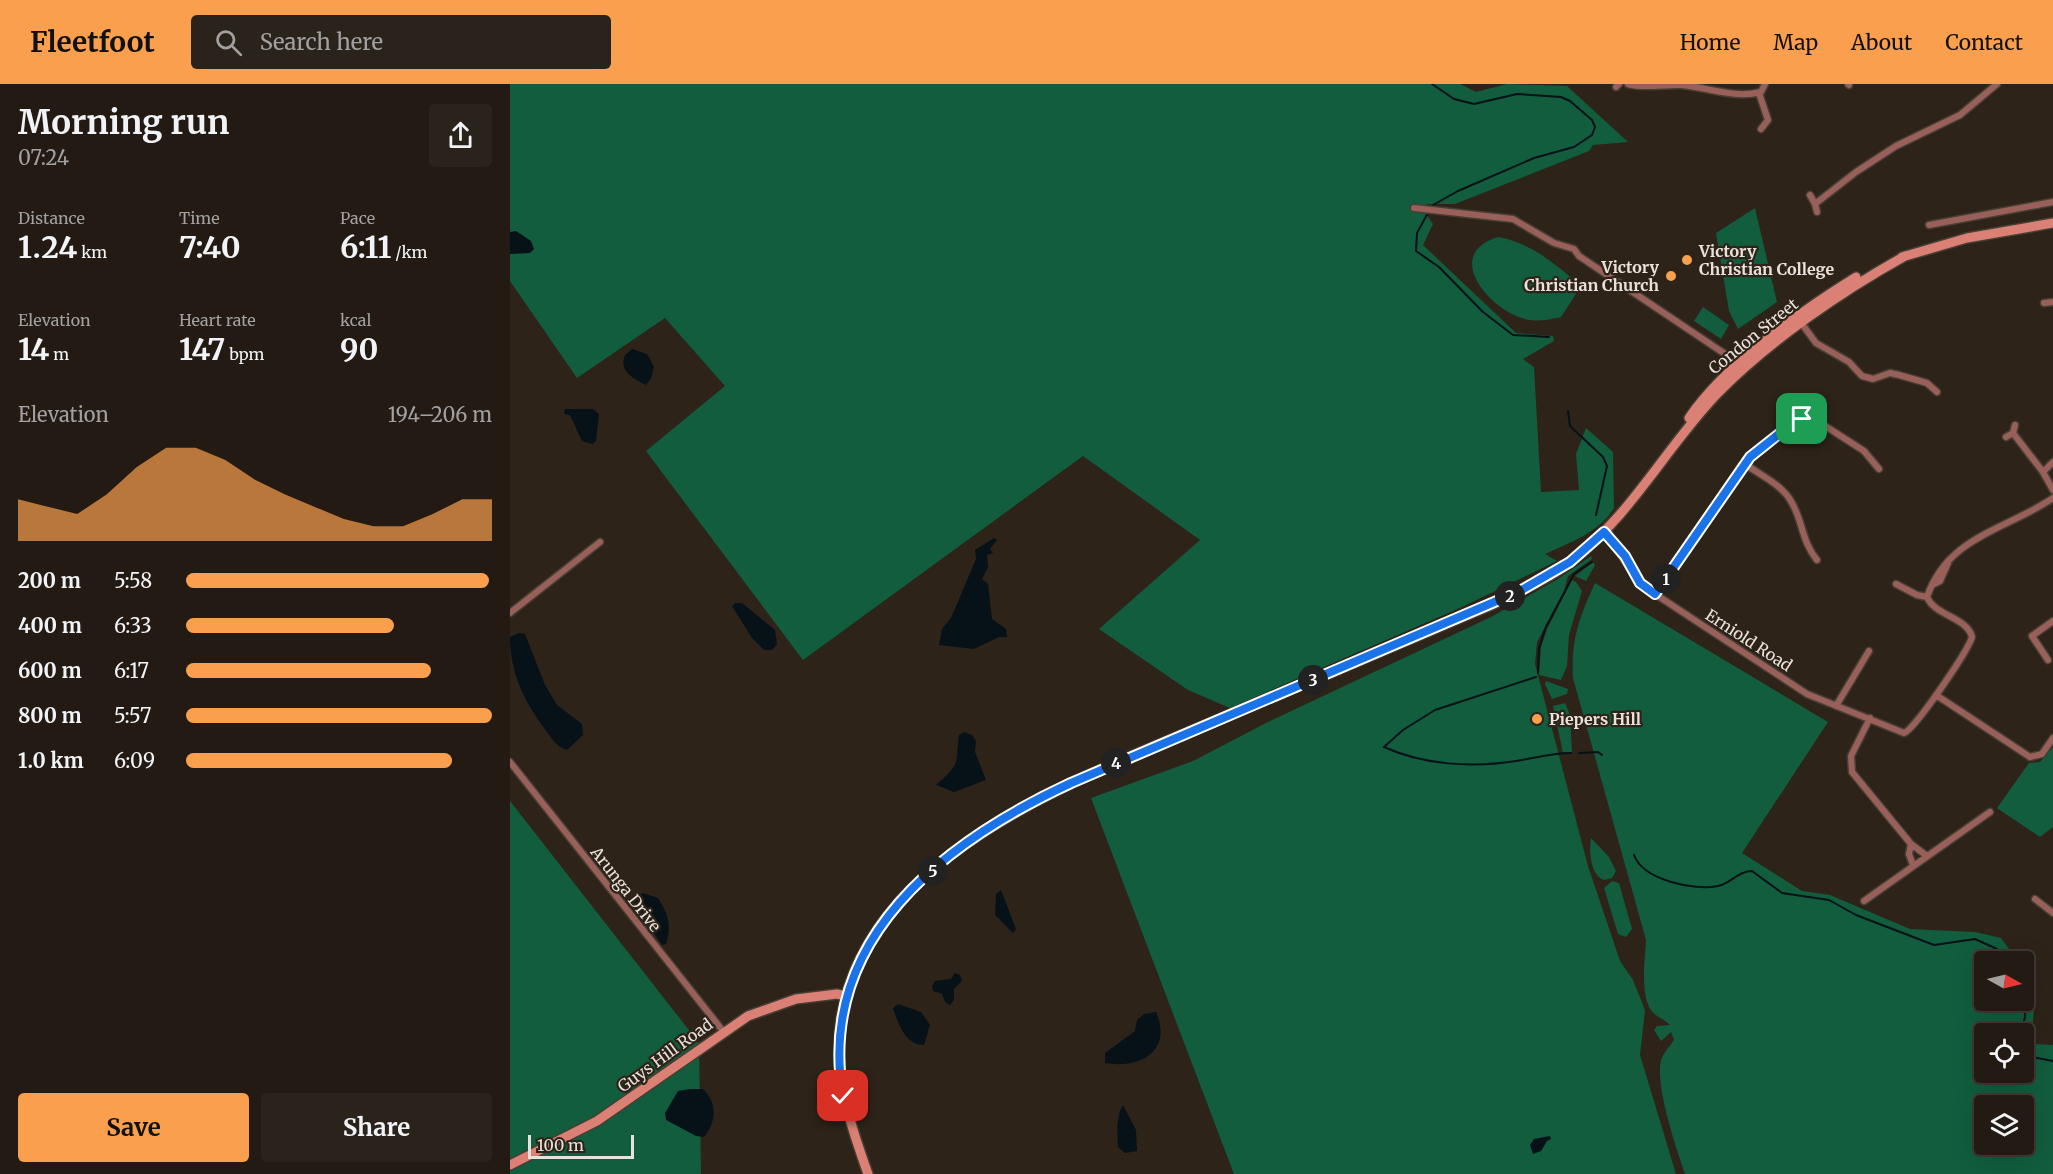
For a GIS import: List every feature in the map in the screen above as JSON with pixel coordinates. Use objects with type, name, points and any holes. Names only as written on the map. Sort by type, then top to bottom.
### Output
[{"type":"main road","name":"Condon Street","points":[[868,1174],[846,1113],[840,1082],[839,1040],[846,996],[870,939],[900,900],[962,848],[1012,813],[1088,775],[1510,596],[1570,562],[1604,532],[1703,410],[1742,366],[1836,290],[1868,270],[1905,256],[1967,238],[2053,223]]},
{"type":"main road","name":"Condon Street","points":[[1742,366],[1863,279],[1905,256]]},
{"type":"main road","name":"Guys Hill Road","points":[[510,1165],[597,1121],[645,1090],[723,1031],[748,1016],[782,1002],[822,995],[846,996]]},
{"type":"street","points":[[1629,84],[1683,85],[1725,93],[1759,93]]},
{"type":"street","points":[[1759,93],[1765,84]]},
{"type":"street","points":[[1815,204],[1856,172],[1896,146],[1960,115],[1997,84]]},
{"type":"street","points":[[1759,93],[1768,120],[1761,129]]},
{"type":"street","points":[[1810,195],[1817,212]]},
{"type":"street","points":[[1929,225],[2053,202]]},
{"type":"street","points":[[1414,208],[1494,215],[1519,221],[1554,243],[1574,249],[1579,256],[1742,366]]},
{"type":"street","points":[[2044,303],[2053,302]]},
{"type":"street","points":[[1802,324],[1813,340],[1849,362],[1862,376],[1873,379],[1887,374],[1899,375],[1927,383],[1937,392]]},
{"type":"street","points":[[1655,594],[1744,464],[1754,452],[1794,422],[1808,419],[1820,422],[1864,451],[1880,469]]},
{"type":"street","points":[[2006,437],[2013,433],[2015,425]]},
{"type":"street","points":[[2013,433],[2043,472],[2053,490]]},
{"type":"street","points":[[2043,472],[2053,462]]},
{"type":"street","points":[[1744,464],[1782,490],[1790,500],[1806,546],[1817,560]]},
{"type":"street","points":[[1928,597],[1935,584],[1940,581],[1948,563],[1967,544],[2053,498]]},
{"type":"street","name":"Erniold Road","points":[[1604,532],[1625,556],[1640,583],[1807,694],[1870,718],[1896,731],[1906,733],[1936,695]]},
{"type":"street","points":[[510,613],[600,542]]},
{"type":"street","points":[[1895,583],[1917,595],[1928,597],[1933,605],[1969,630],[1972,637],[1936,695],[2030,757],[2042,754],[2053,738]]},
{"type":"street","points":[[2048,660],[2032,636],[2053,621]]},
{"type":"street","points":[[1836,706],[1869,651]]},
{"type":"street","points":[[1870,718],[1851,756],[1852,772],[1911,844],[1927,856]]},
{"type":"street","name":"Arunga Drive","points":[[510,762],[723,1031]]},
{"type":"street","points":[[1864,901],[1990,812]]},
{"type":"street","points":[[1911,844],[1909,854],[1913,865]]},
{"type":"street","points":[[2035,899],[2053,913]]},
{"type":"green space","points":[[510,84],[1460,84],[1476,92],[1507,84],[1567,86],[1628,142],[1593,145],[1589,151],[1455,204],[1428,204],[1421,207],[1433,224],[1423,245],[1516,333],[1553,336],[1554,341],[1523,359],[1534,367],[1541,492],[1579,490],[1576,454],[1586,428],[1613,452],[1614,508],[1601,524],[1592,530],[1545,554],[1557,561],[1462,607],[1230,708],[1188,690],[1099,629],[1200,540],[1083,456],[803,660],[646,451],[725,386],[665,318],[577,378],[510,281]]},
{"type":"green space","points":[[1755,208],[1777,302],[1738,329],[1729,311],[1716,233]]},
{"type":"green space","points":[[1498,237],[1532,249],[1581,286],[1561,317],[1543,320],[1525,319],[1511,314],[1486,294],[1472,268],[1474,256],[1482,245]]},
{"type":"green space","points":[[1703,307],[1729,325],[1721,339],[1694,321]]},
{"type":"green space","points":[[1591,556],[1592,559],[1568,576],[1564,591],[1537,642],[1535,664],[1588,866],[1620,961],[1633,980],[1645,1010],[1640,1055],[1676,1174],[1234,1174],[1091,798],[1193,761],[1266,723],[1491,617],[1558,579]]},
{"type":"green space","points":[[1593,562],[1595,565],[1586,581],[1575,576]]},
{"type":"green space","points":[[1572,580],[1582,591],[1569,635],[1567,666],[1561,680],[1539,675],[1541,647],[1547,629]]},
{"type":"green space","points":[[1595,583],[1828,722],[1742,853],[1802,891],[1830,895],[1910,929],[1975,932],[2001,938],[2011,951],[1974,951],[1974,1011],[2034,1011],[2033,1023],[1974,1023],[1974,1083],[2034,1083],[2034,1044],[2053,1045],[2053,1174],[1685,1174],[1667,1117],[1661,1085],[1661,1060],[1674,1040],[1671,1032],[1661,1041],[1654,1030],[1657,1026],[1670,1025],[1653,1012],[1645,995],[1646,940],[1573,678],[1573,652],[1580,618]]},
{"type":"green space","points":[[1546,681],[1568,689],[1567,694],[1552,699],[1545,684]]},
{"type":"green space","points":[[1565,703],[1570,715],[1572,752],[1563,753],[1553,706]]},
{"type":"green space","points":[[2053,747],[2053,827],[2040,837],[1997,808],[2029,763],[2040,762]]},
{"type":"green space","points":[[510,801],[699,1043],[701,1174],[510,1174]]},
{"type":"green space","points":[[1591,838],[1609,857],[1616,871],[1612,878],[1605,880],[1596,874],[1590,849]]},
{"type":"green space","points":[[1612,881],[1619,883],[1632,929],[1626,937],[1618,934],[1604,888]]},
{"type":"green space","points":[[2034,985],[2036,988],[2034,1010]]},
{"type":"shaded area","points":[[516,231],[531,241],[534,249],[530,253],[510,254],[510,232]]},
{"type":"shaded area","points":[[632,349],[647,354],[654,367],[646,385],[625,370],[623,361],[625,355]]},
{"type":"shaded area","points":[[565,409],[593,409],[599,414],[596,441],[592,444],[582,441],[570,415],[564,414]]},
{"type":"shaded area","points":[[994,538],[997,540],[990,549],[993,553],[987,555],[988,567],[982,579],[988,584],[992,619],[1006,629],[1007,637],[999,637],[974,649],[939,645],[942,629],[951,618],[976,559],[975,550]]},
{"type":"shaded area","points":[[735,603],[742,603],[775,630],[777,644],[772,650],[764,650],[752,638],[732,606]]},
{"type":"shaded area","points":[[519,633],[525,634],[545,685],[557,705],[582,724],[583,735],[567,750],[549,735],[530,707],[515,674],[510,637]]},
{"type":"shaded area","points":[[964,732],[972,735],[976,741],[975,752],[986,780],[954,792],[936,785],[954,767],[959,735]]},
{"type":"shaded area","points":[[1001,890],[1016,929],[1013,933],[995,915],[996,894]]},
{"type":"shaded area","points":[[643,893],[658,898],[664,909],[669,925],[666,944],[662,945],[635,905],[634,900]]},
{"type":"shaded area","points":[[955,973],[960,975],[962,981],[954,989],[954,1000],[950,1005],[945,1002],[942,994],[933,991],[932,986],[935,981],[951,979]]},
{"type":"shaded area","points":[[898,1004],[921,1012],[930,1025],[924,1045],[912,1041],[903,1032],[893,1008]]},
{"type":"shaded area","points":[[1156,1012],[1160,1037],[1157,1047],[1150,1054],[1130,1063],[1105,1063],[1105,1053],[1135,1031],[1137,1020],[1144,1014]]},
{"type":"shaded area","points":[[703,1089],[711,1100],[713,1119],[704,1137],[696,1136],[666,1120],[665,1113],[678,1091]]},
{"type":"shaded area","points":[[1123,1105],[1136,1130],[1137,1151],[1125,1153],[1118,1147],[1118,1120]]},
{"type":"shaded area","points":[[1550,1136],[1551,1139],[1541,1151],[1533,1154],[1530,1145],[1534,1139]]},
{"type":"waterway","points":[[1432,84],[1454,99],[1474,104],[1517,94],[1561,97],[1570,101],[1592,120],[1595,127],[1592,135],[1574,147],[1534,158],[1458,191],[1433,205]]},
{"type":"waterway","points":[[1429,211],[1417,233],[1416,251],[1439,267],[1483,312],[1513,335],[1549,337]]},
{"type":"waterway","points":[[1568,411],[1570,426],[1603,457],[1607,466],[1596,515]]},
{"type":"waterway","points":[[1538,673],[1539,648],[1546,627],[1574,574],[1592,562]]},
{"type":"waterway","points":[[1536,677],[1435,710],[1403,730],[1384,747],[1415,758],[1465,764],[1499,763],[1571,753]]},
{"type":"waterway","points":[[1579,753],[1598,752],[1602,755]]},
{"type":"waterway","points":[[1634,855],[1639,864],[1648,871],[1670,882],[1696,887],[1718,886],[1742,873],[1752,871],[1782,893],[1829,900],[1856,915],[1934,945],[1975,939],[1999,951]]},
{"type":"waterway","points":[[2024,1023],[2025,1011]]},
{"type":"waterway","points":[[2034,1057],[2053,1061]]},
{"type":"place","name":"Victory Christian College","points":[[1687,260]]},
{"type":"place","name":"Victory Christian Church","points":[[1671,276]]},
{"type":"place","name":"Piepers Hill","points":[[1537,719]]},
{"type":"route","points":[[843,1096],[839,1067],[841,1026],[846,996],[862,953],[884,918],[908,892],[981,834],[1012,813],[1071,783],[1520,591],[1570,562],[1604,532],[1625,556],[1640,583],[1655,594],[1744,464],[1761,447],[1794,422],[1802,419]]}]
